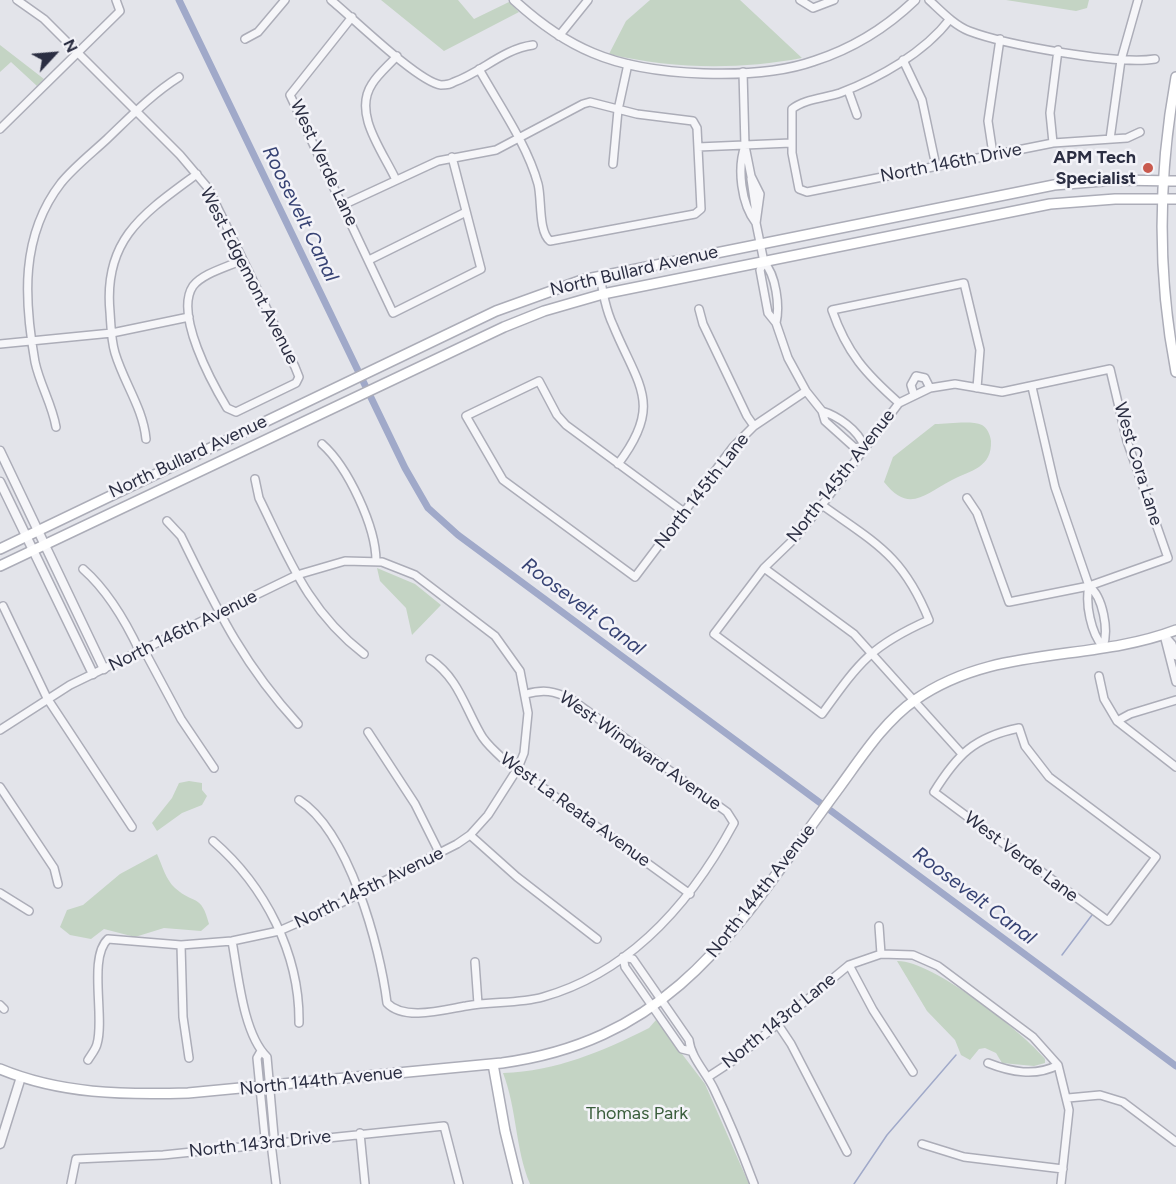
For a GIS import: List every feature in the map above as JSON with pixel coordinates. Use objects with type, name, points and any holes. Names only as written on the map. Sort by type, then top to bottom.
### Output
[{"type":"main road","points":[[1176,77],[1162,181],[1164,288],[1176,372]]},
{"type":"main road","name":"North Bullard Avenue","points":[[0,549],[515,302],[600,276],[1074,182],[1176,182]]},
{"type":"main road","points":[[1004,195],[1008,213]]},
{"type":"main road","name":"North Bullard Avenue","points":[[0,566],[526,317],[603,294],[1063,202],[1176,199]]},
{"type":"main road","name":"North 144th Avenue","points":[[0,1069],[21,1077],[77,1090],[138,1095],[265,1087],[493,1064],[541,1056],[582,1044],[657,1004],[723,944],[881,732],[915,700],[947,681],[982,667],[1103,647],[1164,635],[1176,630]]},
{"type":"main road","points":[[493,1064],[505,1131],[518,1184]]},
{"type":"street","name":"West Edgemont Avenue","points":[[17,0],[44,19],[136,111],[208,188],[299,377],[296,383],[240,411],[231,411],[201,357],[189,317]]},
{"type":"street","points":[[0,129],[120,11],[116,0]]},
{"type":"street","points":[[245,39],[258,32],[285,0]]},
{"type":"street","points":[[331,0],[397,56],[427,79],[441,85],[453,83],[516,48],[533,45]]},
{"type":"street","points":[[514,0],[559,36],[595,54],[628,64],[669,71],[743,72],[798,66],[816,61],[862,40],[908,8],[915,0]]},
{"type":"street","points":[[559,36],[588,0]]},
{"type":"street","points":[[801,0],[813,8],[834,0]]},
{"type":"street","points":[[929,0],[950,19],[967,30],[1000,39],[1121,60],[1155,59]]},
{"type":"street","points":[[1110,139],[1121,60],[1138,0]]},
{"type":"street","name":"West Verde Lane","points":[[352,17],[290,94],[393,313],[481,269],[466,212]]},
{"type":"street","points":[[698,147],[791,143],[792,109],[848,90],[903,60],[950,19]]},
{"type":"street","points":[[993,154],[988,121],[1000,39]]},
{"type":"street","points":[[1053,143],[1050,112],[1058,50]]},
{"type":"street","points":[[396,180],[367,119],[364,102],[372,84],[397,56]]},
{"type":"street","points":[[903,60],[922,100],[936,166]]},
{"type":"street","points":[[613,164],[618,110],[628,64]]},
{"type":"street","points":[[343,205],[452,157],[496,150],[518,140],[585,103],[618,110],[691,119],[697,128],[701,209],[695,214],[555,242],[547,238],[537,181],[518,140],[479,69]]},
{"type":"street","points":[[743,72],[745,146],[751,176],[760,194],[757,219],[760,244],[764,261],[770,268],[779,312],[776,323],[788,358],[806,391],[822,411],[830,426],[855,448],[864,446],[860,438],[843,422],[834,415],[822,411]]},
{"type":"street","points":[[56,427],[53,412],[39,378],[33,341],[27,262],[40,218],[63,181],[136,111],[179,77]]},
{"type":"street","points":[[848,90],[857,115]]},
{"type":"street","name":"North 146th Drive","points":[[791,143],[799,189],[807,192],[1053,143],[1127,138],[1140,132]]},
{"type":"street","points":[[745,146],[742,155],[743,198],[757,219]]},
{"type":"street","points":[[369,260],[466,212],[452,157]]},
{"type":"street","points":[[147,439],[144,421],[115,353],[109,278],[113,260],[131,227],[147,210],[196,174]]},
{"type":"street","points":[[0,344],[112,333],[189,317],[187,301],[194,286],[204,278],[243,260]]},
{"type":"street","points":[[600,276],[612,324],[639,381],[644,404],[644,418],[638,437],[618,464],[684,512]]},
{"type":"street","points":[[898,403],[867,374],[847,348],[832,310],[964,283],[980,350],[977,388]]},
{"type":"street","points":[[699,309],[713,344],[754,426]]},
{"type":"street","name":"North 145th Avenue","points":[[872,651],[858,664],[822,714],[714,634],[764,568],[794,539],[822,505],[898,403],[930,388],[955,384],[1002,392],[1110,369]]},
{"type":"street","name":"West Cora Lane","points":[[1089,586],[1168,558],[1127,441],[1110,369]]},
{"type":"street","points":[[914,395],[911,385],[916,376],[925,378],[930,388]]},
{"type":"street","name":"North 145th Lane","points":[[618,464],[557,415],[539,381],[466,416],[492,464],[514,491],[635,577],[733,447],[754,426],[806,391]]},
{"type":"street","points":[[967,498],[977,513],[1009,602],[1089,586],[1097,592],[1107,637],[1103,647],[1096,639],[1087,596],[1089,586],[1055,487],[1032,387]]},
{"type":"street","points":[[322,444],[334,455],[368,520],[376,547],[376,561],[415,575],[495,636],[520,671],[526,694]]},
{"type":"street","points":[[0,452],[104,669]]},
{"type":"street","points":[[255,479],[259,498],[297,575],[327,622],[364,654]]},
{"type":"street","points":[[0,482],[93,674]]},
{"type":"street","points":[[822,505],[887,552],[910,579],[929,620],[899,633],[872,651]]},
{"type":"street","points":[[168,520],[181,536],[219,614],[252,669],[298,724]]},
{"type":"street","name":"North 146th Avenue","points":[[0,730],[47,698],[297,575],[330,564],[376,561]]},
{"type":"street","points":[[764,568],[835,619],[872,651],[962,754]]},
{"type":"street","points":[[83,569],[96,580],[117,610],[163,690],[214,768]]},
{"type":"street","points":[[3,606],[47,698],[132,827]]},
{"type":"street","points":[[1164,635],[1172,644],[1176,656]]},
{"type":"street","points":[[1164,635],[1176,682]]},
{"type":"street","name":"West La Reata Avenue","points":[[430,659],[442,667],[455,682],[480,734],[490,746],[690,894]]},
{"type":"street","points":[[1099,676],[1104,699],[1117,721],[1176,767]]},
{"type":"street","name":"West Windward Avenue","points":[[526,694],[545,690],[556,691],[571,699],[727,812],[734,823],[690,894]]},
{"type":"street","name":"North 145th Avenue","points":[[88,1060],[97,1044],[99,959],[102,945],[108,939],[181,945],[232,941],[279,931],[440,854],[470,834],[488,815],[518,768],[524,753],[528,725],[526,694]]},
{"type":"street","points":[[1117,721],[1130,714],[1176,700]]},
{"type":"street","name":"West Verde Lane","points":[[1018,728],[1035,762],[1049,777],[1156,857],[1108,921],[934,792],[951,764],[962,754],[1000,732],[1018,728]]},
{"type":"street","points":[[368,732],[415,804],[440,854]]},
{"type":"street","points":[[0,787],[54,868],[58,884]]},
{"type":"street","points":[[299,800],[321,820],[360,893],[374,933],[387,1003],[394,1010],[401,1012],[431,1011],[543,997],[583,980],[623,957],[651,934],[690,894]]},
{"type":"street","points":[[470,834],[517,877],[597,939]]},
{"type":"street","points":[[213,841],[243,870],[262,895],[279,931],[292,969],[300,1005],[299,1023]]},
{"type":"street","points":[[0,893],[29,911]]},
{"type":"street","points":[[879,926],[880,954],[913,955],[939,966],[1033,1037],[1058,1065],[1068,1098],[1061,1184]]},
{"type":"street","points":[[232,941],[244,1002],[261,1051],[257,1058],[273,1121],[274,1136],[271,1143],[276,1184]]},
{"type":"street","points":[[181,945],[183,1017],[189,1058]]},
{"type":"street","name":"North 143rd Lane","points":[[708,1077],[734,1060],[849,965],[880,954]]},
{"type":"street","points":[[623,957],[633,959],[657,1004],[689,1040],[690,1051],[708,1077],[754,1184]]},
{"type":"street","points":[[475,962],[478,1004]]},
{"type":"street","points":[[849,965],[873,1010],[913,1072]]},
{"type":"street","points":[[777,1023],[802,1063],[847,1152]]},
{"type":"street","points":[[988,1064],[1030,1073],[1048,1070],[1058,1065]]},
{"type":"street","points":[[0,1144],[21,1077]]},
{"type":"street","points":[[265,1087],[265,1138],[271,1143]]},
{"type":"street","points":[[1068,1098],[1100,1095],[1123,1102],[1176,1142]]},
{"type":"street","points":[[264,1122],[273,1121]]},
{"type":"street","name":"North 143rd Drive","points":[[71,1184],[76,1160],[164,1155],[444,1126],[459,1184]]},
{"type":"street","points":[[360,1133],[364,1184]]},
{"type":"street","points":[[922,1144],[964,1157],[1063,1169]]},
{"type":"green space","points":[[381,0],[458,0],[474,19],[509,2],[519,12],[444,51]]},
{"type":"green space","points":[[650,0],[740,0],[802,58],[754,65],[705,66],[657,63],[609,54],[626,21]]},
{"type":"green space","points":[[1006,0],[1089,0],[1087,8],[1076,11]]},
{"type":"green space","points":[[0,45],[44,79],[37,86],[11,62],[0,72]]},
{"type":"green space","points":[[966,422],[982,425],[991,438],[988,457],[979,467],[925,495],[909,499],[901,497],[884,482],[893,457],[935,424]]},
{"type":"green space","points":[[377,568],[415,584],[441,605],[412,635],[406,608],[380,581]]},
{"type":"green space","points":[[189,781],[202,783],[202,790],[207,796],[202,805],[182,813],[157,831],[152,823],[172,798],[179,783]]},
{"type":"green space","points":[[157,854],[172,885],[200,903],[203,908],[209,924],[201,931],[164,928],[135,937],[104,929],[91,939],[70,935],[60,927],[67,910],[83,905],[120,874]]},
{"type":"green space","points":[[897,961],[913,964],[932,972],[976,999],[1018,1032],[1045,1059],[1045,1063],[1034,1066],[1002,1063],[996,1053],[985,1048],[979,1049],[970,1060],[961,1055],[955,1040],[927,1011]]},
{"type":"green space","name":"Thomas Park","points":[[656,1020],[705,1084],[749,1184],[530,1184],[521,1157],[511,1100],[503,1073],[542,1068],[578,1059],[649,1028]]},
{"type":"waterway","name":"Roosevelt Canal","points":[[179,0],[405,468],[428,508],[458,535],[1176,1066]]},
{"type":"waterway","points":[[1062,955],[1092,915]]},
{"type":"waterway","points":[[854,1184],[887,1135],[956,1055]]},
{"type":"place","name":"APM Tech Specialist","points":[[1148,168]]}]
